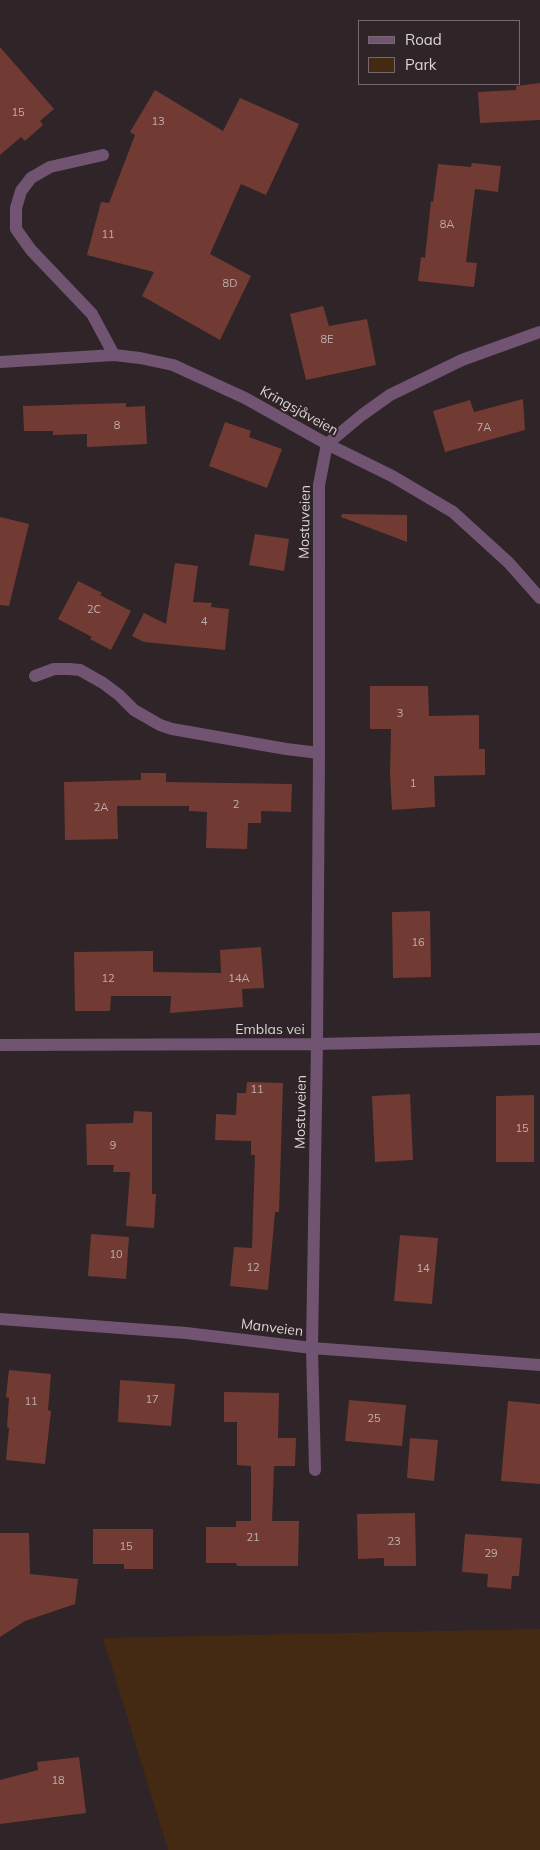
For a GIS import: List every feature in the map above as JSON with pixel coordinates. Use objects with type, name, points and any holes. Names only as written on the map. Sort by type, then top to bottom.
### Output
[{"type":"street","points":[[103,154],[50,167],[31,178],[21,191],[16,208],[16,229],[31,250],[92,314],[114,355]]},
{"type":"street","points":[[328,444],[362,415],[390,395],[462,360],[540,332]]},
{"type":"street","name":"Kringsjåveien","points":[[0,362],[114,355],[173,365],[245,398],[328,444],[392,476],[453,512],[509,563],[540,598]]},
{"type":"street","name":"Mostuveien","points":[[315,1470],[312,1348],[317,1044],[319,485],[328,444]]},
{"type":"street","points":[[36,676],[54,669],[80,670],[104,683],[119,694],[134,710],[160,725],[172,729],[319,753]]},
{"type":"street","name":"Emblas vei","points":[[0,1045],[317,1044],[540,1039]]},
{"type":"street","name":"Manveien","points":[[0,1320],[186,1333],[312,1348],[540,1365]]},
{"type":"green space","points":[[540,1629],[540,1850],[168,1850],[103,1638]]},
{"type":"building","points":[[0,47],[54,109],[40,121],[43,125],[25,141],[21,137],[0,155]]},
{"type":"building","points":[[540,83],[540,120],[480,123],[478,92],[516,90],[516,86]]},
{"type":"building","points":[[155,90],[223,131],[240,98],[299,124],[266,195],[241,184],[210,254],[251,276],[220,340],[142,296],[154,272],[87,255],[101,202],[109,203],[135,135],[130,132]]},
{"type":"building","points":[[472,163],[501,166],[498,192],[475,189],[466,262],[477,263],[474,287],[418,281],[421,257],[425,258],[431,201],[433,202],[438,164],[471,167]]},
{"type":"building","points":[[323,306],[329,326],[367,319],[376,365],[306,380],[290,314]]},
{"type":"building","points":[[523,399],[525,430],[445,452],[433,411],[470,400],[474,412]]},
{"type":"building","points":[[126,403],[126,407],[145,406],[147,444],[87,447],[87,434],[53,435],[53,431],[24,431],[23,406]]},
{"type":"building","points":[[225,422],[251,431],[249,437],[282,449],[267,488],[209,466]]},
{"type":"building","points":[[342,514],[407,515],[407,542],[341,517]]},
{"type":"building","points":[[0,517],[29,524],[9,606],[0,605]]},
{"type":"building","points":[[255,534],[289,539],[284,571],[249,565]]},
{"type":"building","points":[[175,563],[198,566],[193,602],[212,603],[211,607],[229,609],[225,650],[144,642],[132,636],[144,613],[166,624]]},
{"type":"building","points":[[78,581],[131,611],[111,650],[90,639],[92,637],[58,619]]},
{"type":"building","points":[[370,686],[428,686],[429,716],[479,715],[479,749],[485,749],[485,775],[434,776],[435,807],[392,810],[390,773],[391,729],[370,729]]},
{"type":"building","points":[[141,773],[166,773],[166,782],[292,784],[291,812],[261,811],[261,823],[248,823],[247,849],[206,848],[207,812],[189,811],[189,806],[117,806],[118,839],[65,840],[64,782],[141,780]]},
{"type":"building","points":[[430,911],[431,977],[393,978],[392,912]]},
{"type":"building","points":[[261,947],[264,988],[242,989],[243,1007],[170,1013],[171,996],[111,996],[110,1011],[75,1011],[74,952],[153,951],[153,972],[221,973],[220,950]]},
{"type":"building","points":[[247,1082],[283,1083],[279,1212],[275,1212],[268,1290],[230,1286],[234,1247],[252,1248],[255,1155],[251,1155],[251,1141],[215,1140],[216,1114],[236,1115],[237,1093],[246,1093]]},
{"type":"building","points":[[410,1094],[413,1160],[375,1162],[372,1096]]},
{"type":"building","points":[[534,1095],[534,1162],[496,1162],[496,1096]]},
{"type":"building","points":[[134,1111],[152,1112],[152,1194],[156,1194],[154,1228],[126,1226],[130,1172],[113,1172],[114,1165],[87,1165],[86,1124],[133,1123]]},
{"type":"building","points":[[91,1234],[129,1237],[126,1279],[88,1276]]},
{"type":"building","points":[[400,1235],[438,1238],[432,1304],[394,1301]]},
{"type":"building","points":[[9,1370],[51,1374],[48,1410],[51,1411],[45,1464],[6,1460],[9,1398],[6,1397]]},
{"type":"building","points":[[120,1380],[175,1384],[171,1426],[118,1422]]},
{"type":"building","points":[[224,1392],[279,1393],[278,1438],[296,1438],[295,1466],[274,1466],[272,1521],[299,1521],[298,1566],[237,1566],[236,1563],[206,1563],[206,1527],[236,1527],[236,1521],[251,1521],[251,1466],[237,1465],[237,1422],[224,1422]]},
{"type":"building","points":[[349,1400],[406,1405],[402,1446],[345,1441]]},
{"type":"building","points":[[508,1401],[540,1404],[540,1484],[501,1481]]},
{"type":"building","points":[[410,1438],[438,1440],[434,1481],[407,1478]]},
{"type":"building","points":[[415,1513],[416,1566],[384,1566],[384,1558],[358,1559],[357,1514]]},
{"type":"building","points":[[93,1529],[153,1529],[153,1569],[124,1569],[124,1564],[93,1564]]},
{"type":"building","points":[[0,1533],[29,1533],[30,1574],[78,1579],[75,1604],[25,1621],[0,1637]]},
{"type":"building","points":[[465,1534],[522,1538],[519,1576],[512,1576],[511,1589],[487,1587],[488,1574],[462,1572]]},
{"type":"building","points":[[79,1757],[86,1813],[0,1824],[0,1780],[38,1770],[37,1762]]}]
